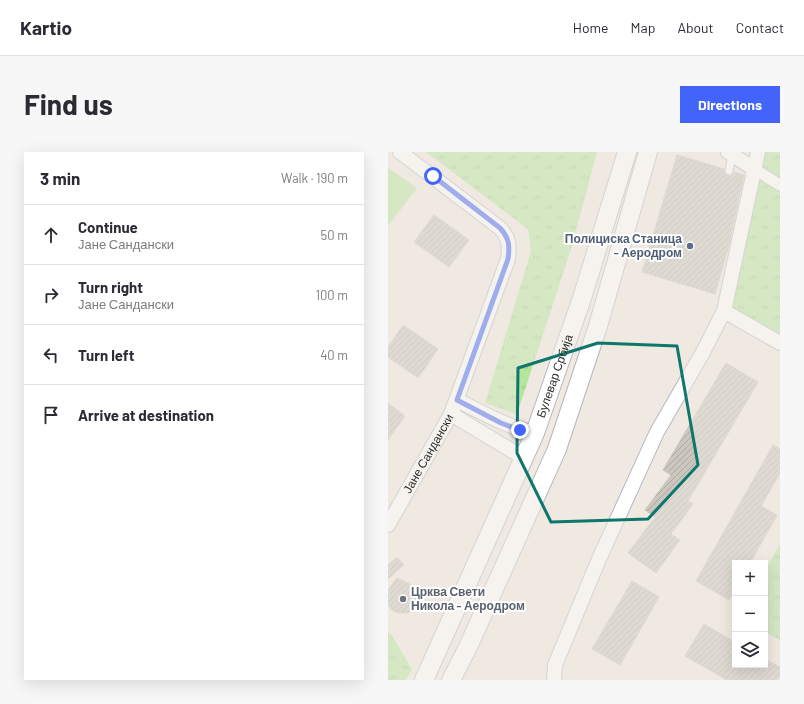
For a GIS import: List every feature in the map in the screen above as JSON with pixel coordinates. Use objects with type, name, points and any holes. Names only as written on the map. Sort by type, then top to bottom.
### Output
[{"type":"street","name":"Јане Сандански","points":[[388,525],[451,414],[508,259],[509,245],[507,236],[500,228],[400,152]]},
{"type":"street","name":"Булевар Србија","points":[[424,680],[535,433],[582,298],[627,152]]},
{"type":"street","name":"Булевар Србија","points":[[451,680],[468,647],[556,449],[598,326],[648,152]]},
{"type":"street","points":[[554,680],[556,664],[599,559],[634,480],[657,432],[702,354],[724,312],[758,152]]},
{"type":"street","points":[[730,153],[780,185]]},
{"type":"street","points":[[724,312],[780,343]]},
{"type":"street","points":[[457,400],[501,423],[520,430],[535,433]]},
{"type":"street","points":[[451,414],[524,458]]},
{"type":"lane","points":[[729,171],[730,153]]},
{"type":"highlighted area","points":[[598,343],[677,346],[698,465],[648,519],[551,522],[517,453],[518,368]]},
{"type":"green space","points":[[426,152],[597,152],[571,249],[517,414],[485,403],[531,251],[528,229]]},
{"type":"green space","points":[[762,152],[780,152],[780,341],[726,306]]},
{"type":"green space","points":[[388,168],[417,188],[388,226]]},
{"type":"green space","points":[[780,544],[780,640],[768,634],[768,565]]},
{"type":"green space","points":[[388,632],[412,669],[406,680],[388,680]]},
{"type":"building","name":"Полициска Станица - Аеродром","points":[[677,155],[724,169],[724,173],[728,176],[731,176],[734,172],[744,175],[728,249],[715,294],[642,272]]},
{"type":"building","points":[[434,215],[469,240],[449,267],[414,242]]},
{"type":"building","points":[[403,325],[438,349],[418,378],[388,357],[388,347]]},
{"type":"building","points":[[726,363],[758,382],[688,501],[693,504],[671,534],[680,540],[656,573],[628,553],[655,517],[645,510],[671,475],[663,470]]},
{"type":"building","points":[[388,403],[405,416],[388,440]]},
{"type":"building","points":[[773,445],[780,449],[780,473],[761,506],[777,515],[752,560],[732,560],[732,594],[729,600],[696,581]]},
{"type":"building","points":[[397,557],[404,565],[388,579],[388,565]]},
{"type":"building","name":"Црква Свети Никола - Аеродром","points":[[397,578],[410,584],[417,591],[418,596],[416,606],[408,613],[397,613],[388,605],[388,590]]},
{"type":"building","points":[[632,581],[659,597],[620,665],[592,649]]},
{"type":"building","points":[[704,624],[732,640],[732,668],[768,668],[768,661],[780,667],[780,676],[777,680],[727,680],[685,656]]},
{"type":"place","name":"Полициска Станица - Аеродром","points":[[690,246]]},
{"type":"place","name":"Црква Свети Никола - Аеродром","points":[[403,599]]},
{"type":"route","points":[[433,176],[500,228],[507,236],[509,245],[508,259],[457,400],[501,423],[520,430]]}]
